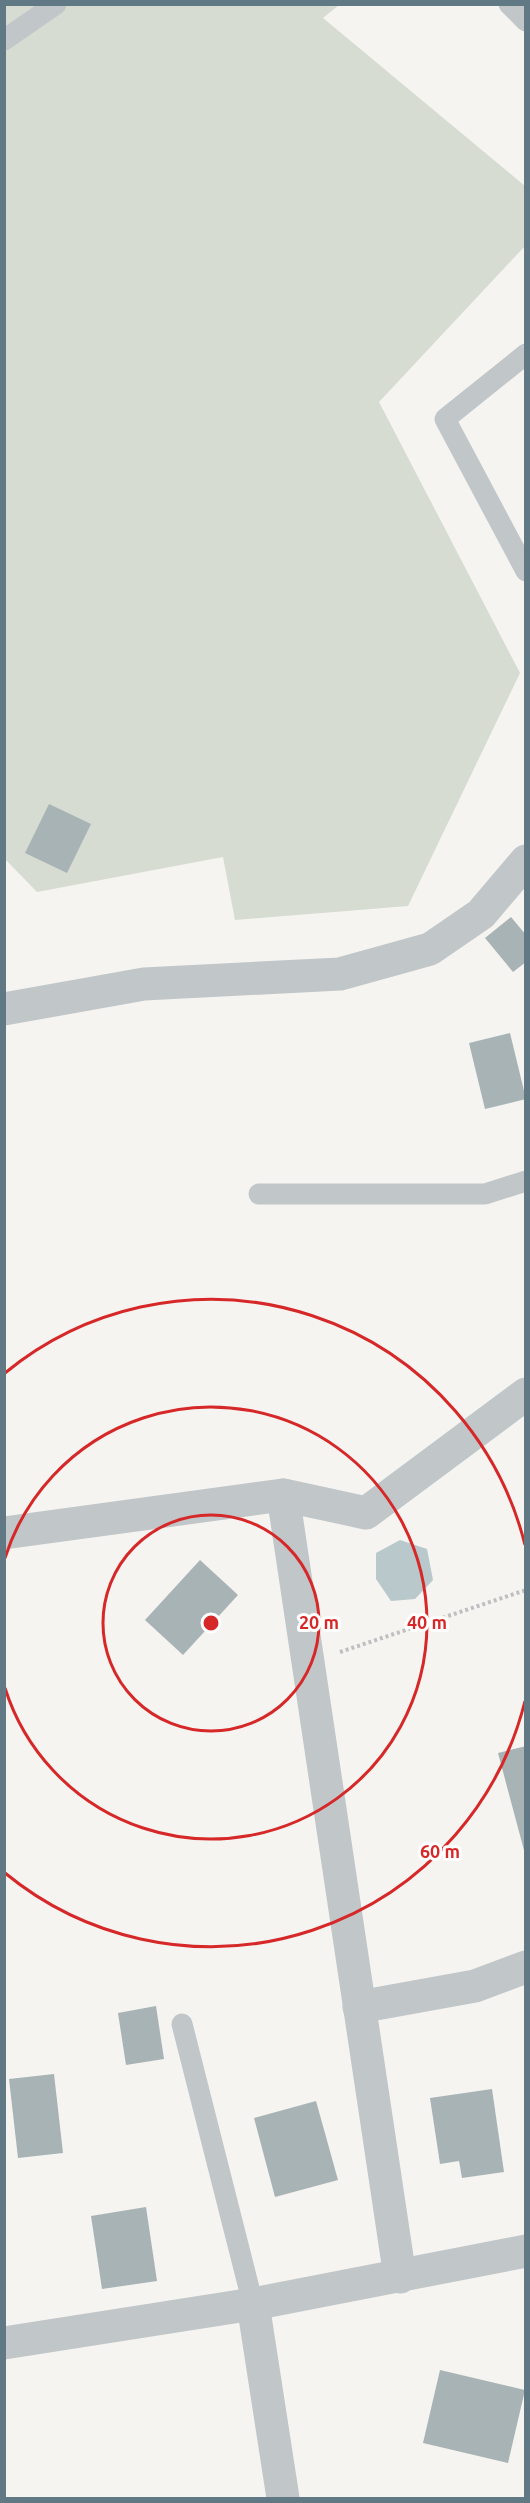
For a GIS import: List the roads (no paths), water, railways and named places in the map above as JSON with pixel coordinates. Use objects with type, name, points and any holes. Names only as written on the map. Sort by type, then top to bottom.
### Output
[{"type":"street","points":[[4,1009],[144,984],[340,974],[430,949],[481,914],[525,861]]},
{"type":"street","points":[[4,1533],[283,1495],[366,1513],[525,1394]]},
{"type":"street","points":[[283,1495],[400,2277]]},
{"type":"street","points":[[360,2007],[475,1986],[525,1967]]},
{"type":"street","points":[[4,2343],[253,2304],[525,2251]]},
{"type":"street","points":[[253,2304],[283,2499]]},
{"type":"lane","points":[[4,40],[56,4]]},
{"type":"lane","points":[[509,4],[525,21]]},
{"type":"lane","points":[[525,354],[445,418],[525,571]]},
{"type":"lane","points":[[259,1194],[485,1194],[525,1180]]},
{"type":"lane","points":[[182,2024],[253,2304]]}]
